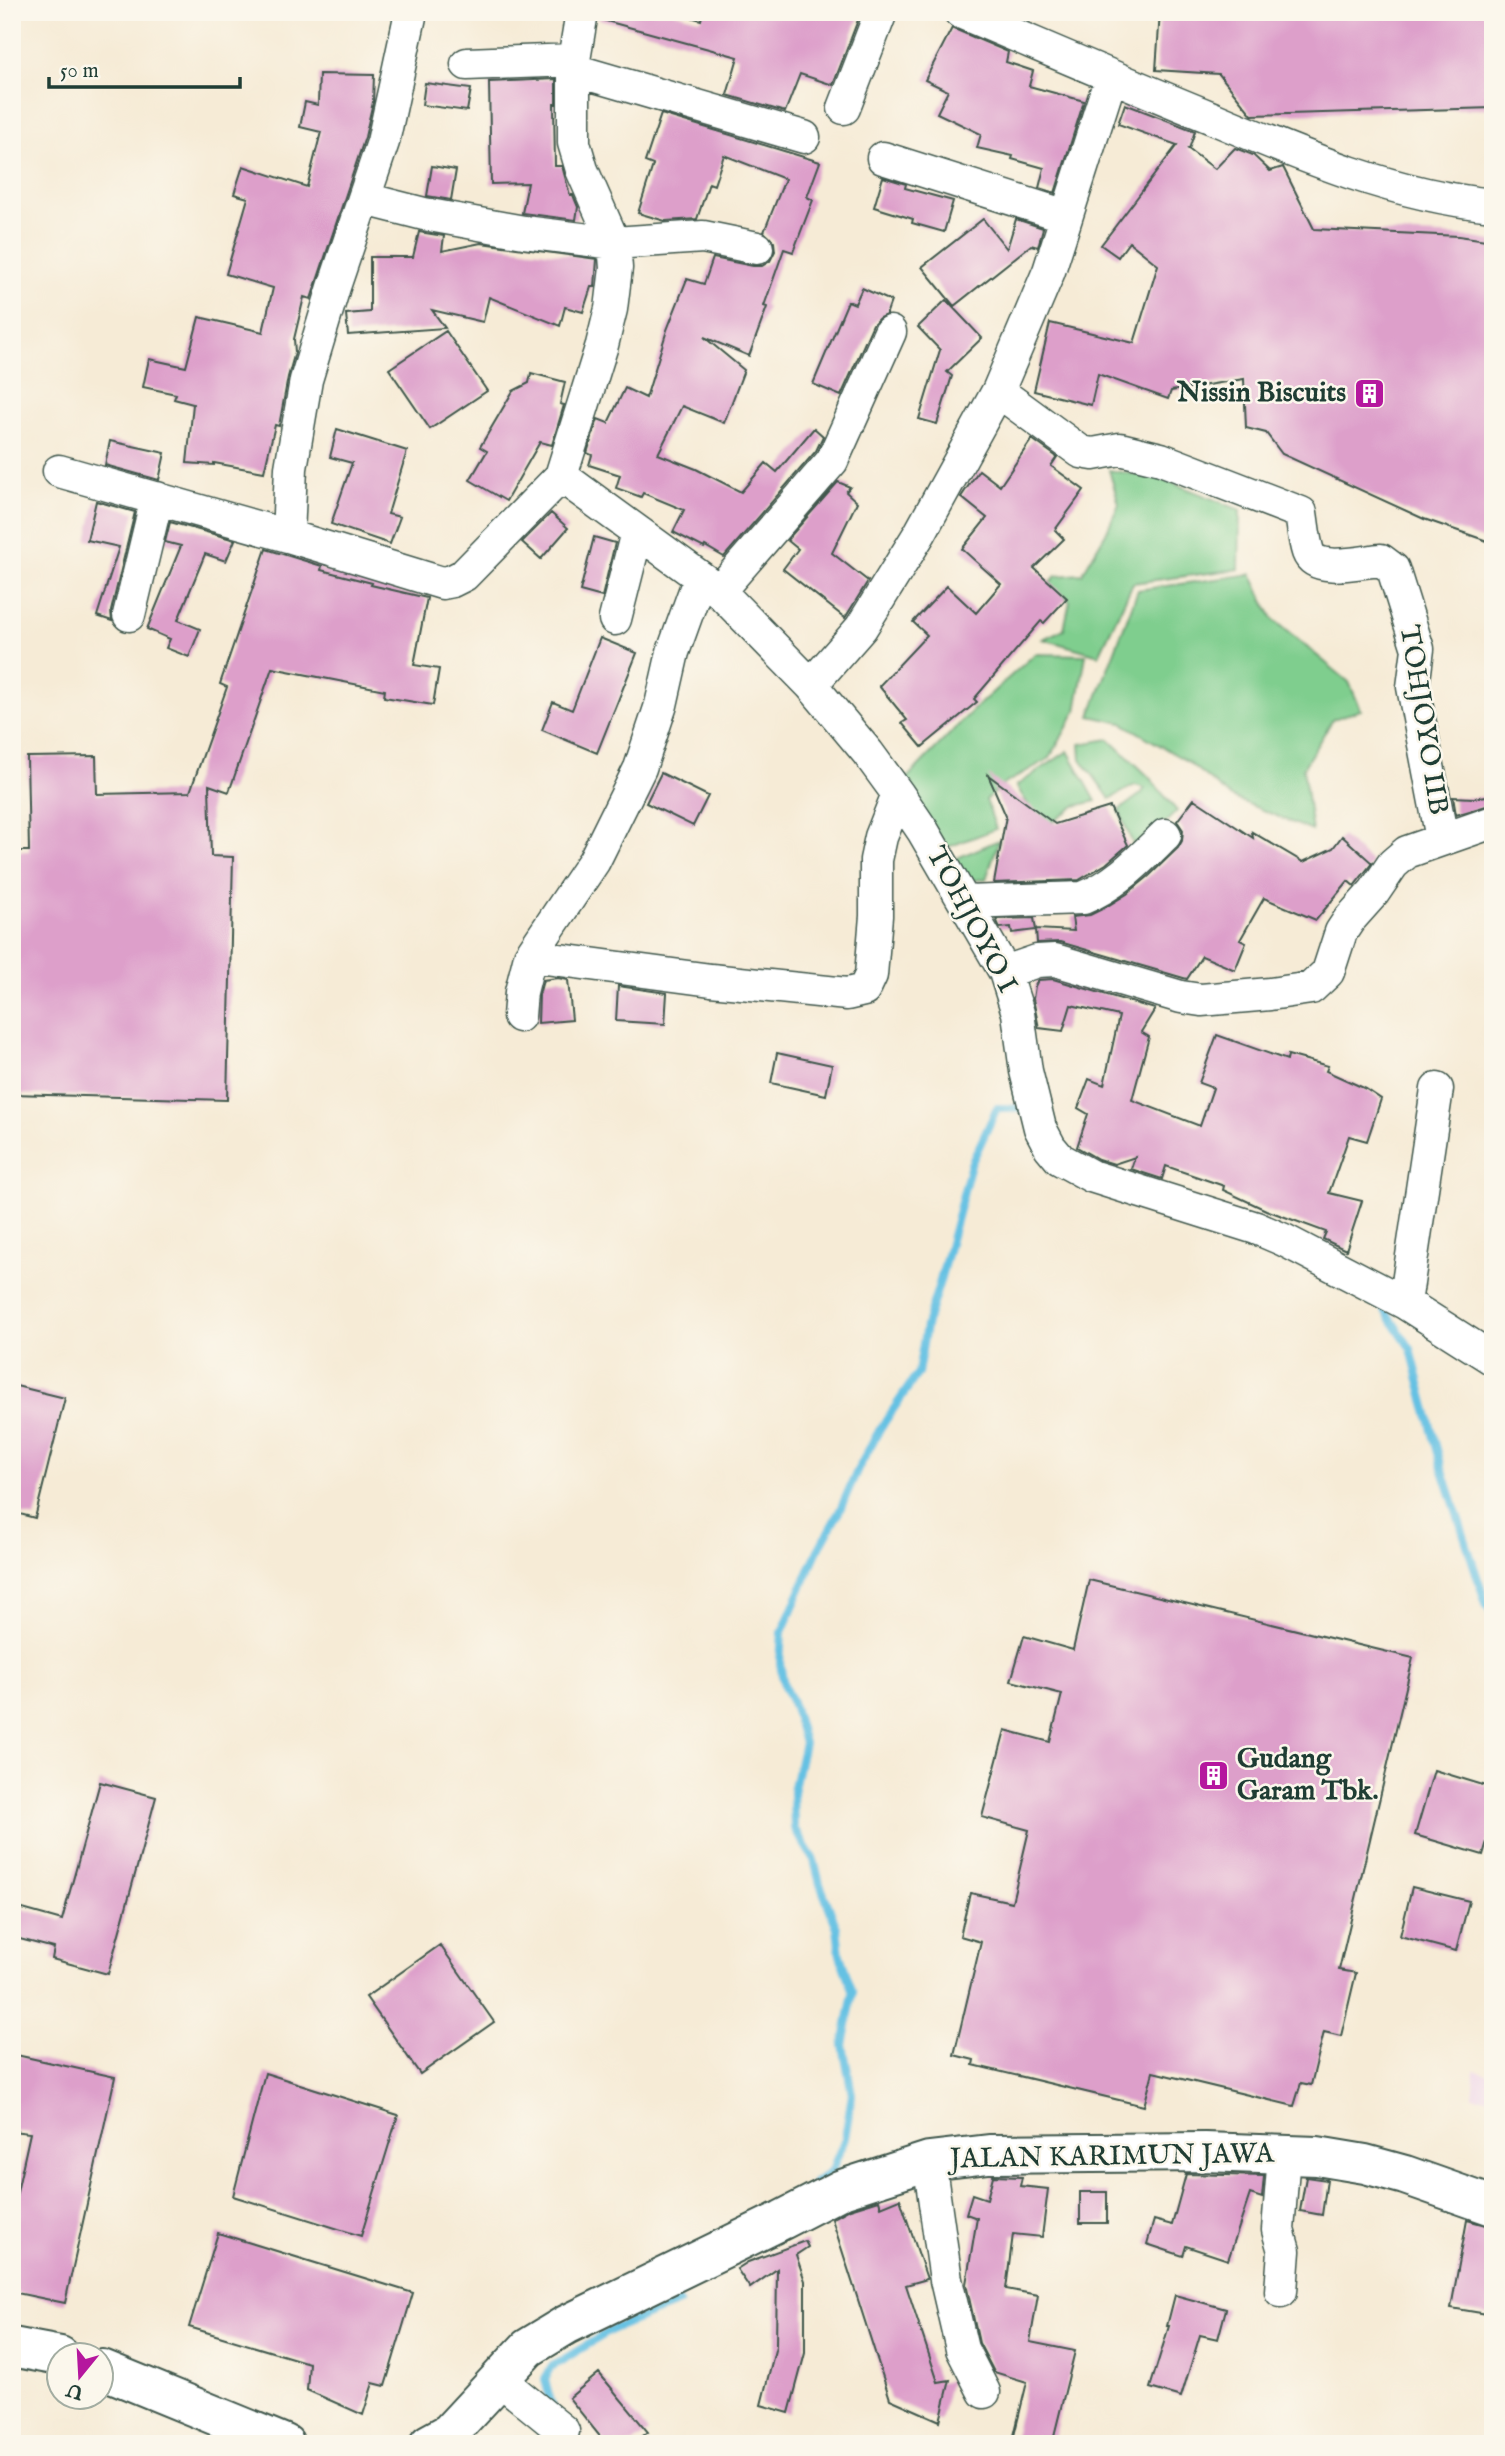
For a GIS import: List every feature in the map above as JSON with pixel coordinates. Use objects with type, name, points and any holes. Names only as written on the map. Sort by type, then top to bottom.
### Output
[{"type":"street","points":[[288,536],[291,468],[306,380],[386,130],[411,12]]},
{"type":"street","points":[[59,471],[288,536],[437,582],[447,583],[464,575],[561,477],[611,309],[616,278],[614,243],[582,170],[574,143],[574,65],[582,12]]},
{"type":"street","points":[[844,108],[881,12]]},
{"type":"street","points":[[960,12],[1295,153],[1371,180],[1433,197],[1493,205]]},
{"type":"street","points":[[467,64],[574,65],[803,137]]},
{"type":"street","points":[[811,685],[861,628],[920,533],[998,391],[1041,296],[1111,77]]},
{"type":"street","points":[[883,158],[1066,216]]},
{"type":"street","points":[[365,199],[424,214],[524,232],[614,243],[703,237],[757,248]]},
{"type":"street","points":[[519,1016],[521,992],[530,956],[594,861],[640,768],[661,705],[673,652],[710,584],[832,461],[890,332]]},
{"type":"street","name":"TOHJOYO IIB","points":[[998,391],[1081,452],[1093,454],[1120,449],[1161,459],[1301,513],[1308,552],[1312,559],[1331,565],[1381,560],[1393,569],[1418,649],[1413,687],[1442,839]]},
{"type":"street","name":"TOHJOYO I","points":[[561,477],[710,584],[811,685],[868,753],[898,794],[923,831],[1005,972],[1018,1013],[1026,1071],[1040,1128],[1060,1159],[1091,1176],[1256,1228],[1316,1255],[1405,1303],[1493,1359]]},
{"type":"street","points":[[129,615],[157,498]]},
{"type":"street","points":[[615,620],[637,532]]},
{"type":"street","points":[[530,956],[847,994],[864,990],[868,986],[873,964],[878,849],[898,794]]},
{"type":"street","points":[[1005,972],[1037,961],[1055,960],[1181,997],[1201,1000],[1311,988],[1328,972],[1341,932],[1349,920],[1394,864],[1407,852],[1493,822]]},
{"type":"street","points":[[965,902],[1083,898],[1122,876],[1165,835]]},
{"type":"street","points":[[1405,1303],[1437,1089]]},
{"type":"street","name":"JALAN KARIMUN JAWA","points":[[429,2444],[449,2433],[528,2348],[566,2325],[842,2189],[929,2161],[989,2154],[1205,2152],[1317,2156],[1405,2175],[1493,2206]]},
{"type":"street","points":[[1281,2291],[1284,2251],[1278,2230],[1284,2155]]},
{"type":"street","points":[[929,2161],[946,2280],[959,2337],[962,2349],[984,2392]]},
{"type":"street","points":[[12,2347],[46,2353]]},
{"type":"street","points":[[116,2375],[285,2444]]},
{"type":"street","points":[[499,2379],[568,2439]]},
{"type":"shaded area","points":[[1474,2070],[1493,2074],[1493,2123],[1489,2123],[1490,2098],[1473,2096]]},
{"type":"green space","points":[[1109,470],[1163,479],[1240,510],[1239,569],[1133,583],[1099,655],[1043,639],[1064,629],[1070,601],[1048,585],[1056,576],[1082,574],[1119,504]]},
{"type":"green space","points":[[1251,574],[1273,619],[1349,682],[1361,710],[1333,719],[1303,768],[1312,831],[1231,797],[1188,762],[1122,723],[1090,716],[1138,590]]},
{"type":"green space","points":[[1035,654],[1086,655],[1076,711],[1050,758],[1004,784],[986,800],[996,829],[943,849],[906,779],[973,710]]},
{"type":"green space","points":[[1109,739],[1148,776],[1177,811],[1136,852],[1119,810],[1145,788],[1135,785],[1110,799],[1081,759],[1080,744]]},
{"type":"green space","points":[[1068,751],[1096,801],[1075,806],[1049,825],[1041,824],[1016,786]]},
{"type":"green space","points":[[999,840],[986,879],[959,882],[950,861]]},
{"type":"building","points":[[600,12],[673,12],[701,20],[703,12],[861,12],[833,85],[800,74],[785,112],[727,95],[738,57],[599,19]]},
{"type":"building","points":[[1160,12],[1493,12],[1493,108],[1252,115],[1219,74],[1156,70]]},
{"type":"building","points":[[952,28],[1008,52],[1006,62],[1033,71],[1029,86],[1084,101],[1055,193],[1039,188],[1044,168],[1012,159],[1013,156],[977,148],[981,134],[937,113],[948,91],[925,80]]},
{"type":"building","points":[[319,74],[374,75],[373,102],[365,137],[311,299],[304,297],[279,426],[275,425],[264,472],[214,463],[187,463],[193,404],[174,399],[176,394],[143,387],[149,359],[186,367],[199,317],[263,332],[273,288],[226,274],[248,198],[234,194],[243,166],[307,187],[321,132],[300,127],[305,102],[318,105]]},
{"type":"building","points":[[556,79],[555,166],[562,166],[570,195],[573,195],[578,207],[576,220],[522,213],[528,183],[491,184],[489,82]]},
{"type":"building","points":[[425,83],[471,89],[467,111],[422,105]]},
{"type":"building","name":"Nissin Biscuits","points":[[1125,104],[1195,131],[1189,149],[1187,148],[1215,169],[1235,148],[1253,155],[1270,171],[1283,167],[1314,229],[1459,236],[1493,241],[1493,543],[1424,519],[1282,454],[1266,433],[1246,428],[1244,379],[1171,391],[1168,399],[1098,374],[1091,405],[1034,391],[1050,323],[1134,343],[1158,265],[1129,242],[1118,257],[1101,245],[1177,145],[1118,124]]},
{"type":"building","points":[[661,114],[820,162],[807,197],[813,200],[793,252],[784,249],[749,356],[704,337],[744,370],[724,423],[682,406],[658,454],[696,469],[741,492],[766,463],[777,472],[814,428],[823,436],[816,451],[724,557],[673,532],[684,510],[643,493],[641,497],[616,488],[620,475],[589,465],[592,455],[587,453],[598,419],[608,423],[625,388],[646,398],[667,330],[687,279],[704,284],[713,258],[762,266],[770,261],[775,251],[774,242],[764,232],[785,179],[724,155],[714,185],[709,183],[697,219],[665,221],[638,213],[653,165],[645,162]]},
{"type":"building","points":[[432,166],[456,170],[451,200],[427,196]]},
{"type":"building","points":[[883,177],[906,184],[905,188],[953,201],[944,232],[912,223],[913,219],[874,207]]},
{"type":"building","points":[[983,219],[1007,249],[1016,219],[1043,228],[1038,247],[1031,245],[954,306],[922,267]]},
{"type":"building","points":[[419,232],[444,236],[442,251],[481,243],[597,259],[595,287],[591,287],[583,312],[565,307],[560,326],[489,297],[483,322],[432,310],[445,328],[348,335],[346,314],[370,312],[370,257],[413,257]]},
{"type":"building","points":[[862,288],[891,301],[886,315],[873,324],[841,396],[813,384],[848,301],[855,304]]},
{"type":"building","points":[[946,300],[982,338],[947,372],[952,376],[937,424],[919,419],[940,350],[918,327]]},
{"type":"building","points":[[446,331],[487,391],[430,429],[389,369]]},
{"type":"building","points":[[531,373],[565,382],[560,404],[564,405],[552,445],[540,442],[506,501],[470,480],[487,451],[480,447],[513,391],[529,383]]},
{"type":"building","points":[[337,429],[407,451],[388,514],[400,517],[390,544],[331,524],[352,463],[330,457]]},
{"type":"building","points":[[1032,439],[1057,457],[1051,466],[1084,490],[1055,530],[1064,539],[1034,568],[1067,598],[1044,623],[1041,621],[974,699],[977,702],[922,747],[902,723],[907,720],[879,686],[927,635],[913,622],[947,586],[976,613],[1001,584],[962,549],[987,518],[961,497],[979,470],[1000,486]]},
{"type":"building","points":[[110,441],[165,453],[159,480],[105,465]]},
{"type":"building","points":[[838,482],[850,487],[846,492],[857,502],[832,553],[868,581],[845,618],[783,569],[798,549],[787,540]]},
{"type":"building","points":[[96,501],[135,512],[111,611],[112,621],[97,616],[119,547],[87,540]]},
{"type":"building","points":[[551,513],[568,528],[541,559],[522,542]]},
{"type":"building","points":[[170,522],[235,540],[226,561],[205,554],[178,620],[200,629],[189,657],[166,648],[170,639],[147,629],[181,546],[165,542]]},
{"type":"building","points":[[594,537],[615,543],[602,597],[580,591]]},
{"type":"building","points":[[266,549],[322,566],[321,570],[427,598],[414,665],[439,669],[433,705],[384,697],[385,690],[272,668],[229,792],[209,785],[211,856],[233,857],[227,1100],[12,1094],[12,851],[29,851],[27,757],[96,756],[97,794],[190,792],[227,687],[220,684]]},
{"type":"building","points":[[600,638],[637,653],[597,753],[542,730],[553,702],[572,710]]},
{"type":"building","points":[[661,773],[708,796],[693,826],[646,803]]},
{"type":"building","points":[[988,775],[1055,824],[1110,807],[1128,845],[1106,864],[1079,880],[994,883],[1006,816]]},
{"type":"building","points":[[1493,795],[1493,804],[1456,815],[1453,797]]},
{"type":"building","points":[[1194,799],[1253,838],[1252,832],[1303,862],[1333,848],[1342,836],[1372,863],[1354,886],[1348,881],[1316,920],[1264,898],[1240,940],[1246,943],[1235,970],[1202,956],[1187,979],[1060,942],[1037,943],[1036,929],[1074,931],[1072,917],[1090,915],[1104,908],[1149,876],[1178,848],[1183,830],[1177,821]]},
{"type":"building","points":[[1034,918],[1036,930],[1012,933],[1011,927],[1000,928],[996,919]]},
{"type":"building","points":[[1053,979],[1155,1009],[1141,1032],[1149,1037],[1132,1100],[1200,1126],[1213,1088],[1199,1083],[1217,1035],[1287,1060],[1288,1055],[1328,1066],[1326,1071],[1366,1089],[1381,1099],[1367,1141],[1349,1136],[1329,1193],[1362,1201],[1346,1250],[1323,1239],[1326,1232],[1266,1210],[1223,1190],[1224,1186],[1166,1166],[1162,1179],[1131,1169],[1135,1157],[1114,1164],[1098,1159],[1077,1147],[1088,1114],[1078,1108],[1089,1079],[1104,1085],[1119,1016],[1071,1005],[1063,1031],[1039,1028],[1033,999],[1035,986],[1038,980]]},
{"type":"building","points":[[543,980],[568,980],[572,1020],[538,1023],[539,995]]},
{"type":"building","points":[[618,986],[667,993],[665,1024],[616,1021]]},
{"type":"building","points":[[777,1053],[832,1065],[826,1095],[771,1083]]},
{"type":"building","points":[[12,1385],[65,1398],[35,1518],[12,1512]]},
{"type":"building","name":"Gudang Garam Tbk.","points":[[1089,1580],[1413,1658],[1339,1970],[1356,1973],[1341,2036],[1324,2032],[1311,2085],[1301,2083],[1294,2106],[1153,2072],[1144,2106],[973,2065],[974,2060],[954,2055],[981,1942],[960,1936],[970,1893],[1012,1902],[1029,1830],[982,1817],[1005,1730],[1050,1742],[1062,1694],[1011,1681],[1024,1636],[1073,1650]]},
{"type":"building","points":[[1434,1770],[1493,1788],[1493,1821],[1483,1855],[1415,1835]]},
{"type":"building","points":[[100,1782],[156,1797],[108,1974],[52,1959],[54,1948],[12,1937],[12,1906],[62,1920]]},
{"type":"building","points":[[1412,1887],[1469,1901],[1456,1951],[1400,1936]]},
{"type":"building","points":[[440,1945],[494,2022],[420,2074],[366,1997]]},
{"type":"building","points":[[12,2054],[115,2077],[65,2303],[12,2292],[12,2215],[30,2133],[12,2131]]},
{"type":"building","points":[[265,2073],[398,2115],[361,2236],[233,2196]]},
{"type":"building","points":[[1186,2174],[1264,2176],[1262,2198],[1250,2194],[1228,2260],[1186,2246],[1183,2256],[1147,2244],[1154,2220],[1172,2225]]},
{"type":"building","points":[[993,2176],[1022,2177],[1020,2186],[1048,2189],[1042,2237],[1013,2234],[1006,2289],[1038,2295],[1030,2342],[1075,2351],[1052,2444],[1012,2444],[1027,2382],[994,2372],[979,2343],[966,2284],[977,2218],[966,2214],[972,2194],[987,2199]]},
{"type":"building","points":[[1306,2177],[1327,2180],[1322,2215],[1300,2211]]},
{"type":"building","points":[[1080,2192],[1107,2192],[1107,2223],[1080,2223]]},
{"type":"building","points":[[900,2199],[927,2279],[906,2285],[938,2382],[950,2380],[940,2421],[890,2399],[832,2219],[850,2209],[879,2200],[881,2207]]},
{"type":"building","points":[[1467,2220],[1493,2227],[1493,2315],[1451,2308]]},
{"type":"building","points":[[218,2233],[413,2293],[385,2386],[373,2383],[363,2415],[307,2390],[309,2363],[189,2327]]},
{"type":"building","points":[[805,2241],[808,2247],[796,2255],[805,2281],[805,2353],[789,2413],[761,2405],[776,2346],[777,2269],[750,2288],[737,2269],[748,2262]]},
{"type":"building","points":[[1175,2295],[1226,2309],[1218,2339],[1200,2335],[1181,2397],[1150,2388],[1169,2326]]},
{"type":"building","points":[[599,2373],[648,2432],[633,2444],[606,2444],[569,2398]]},
{"type":"waterway","points":[[813,2184],[832,2170],[845,2138],[852,2094],[843,2045],[853,1993],[840,1955],[837,1928],[814,1860],[794,1828],[793,1792],[804,1743],[794,1707],[784,1686],[780,1663],[782,1632],[857,1471],[880,1429],[918,1373],[926,1326],[971,1164],[997,1108],[1023,1108],[1024,1111]]},
{"type":"waterway","points":[[1378,1303],[1411,1349],[1440,1461],[1486,1604],[1493,1617]]},
{"type":"waterway","points":[[553,2409],[545,2380],[551,2367],[615,2328],[679,2303],[668,2286]]},
{"type":"place","name":"Nissin Biscuits","points":[[1369,393]]},
{"type":"place","name":"Gudang Garam Tbk.","points":[[1214,1775]]}]
